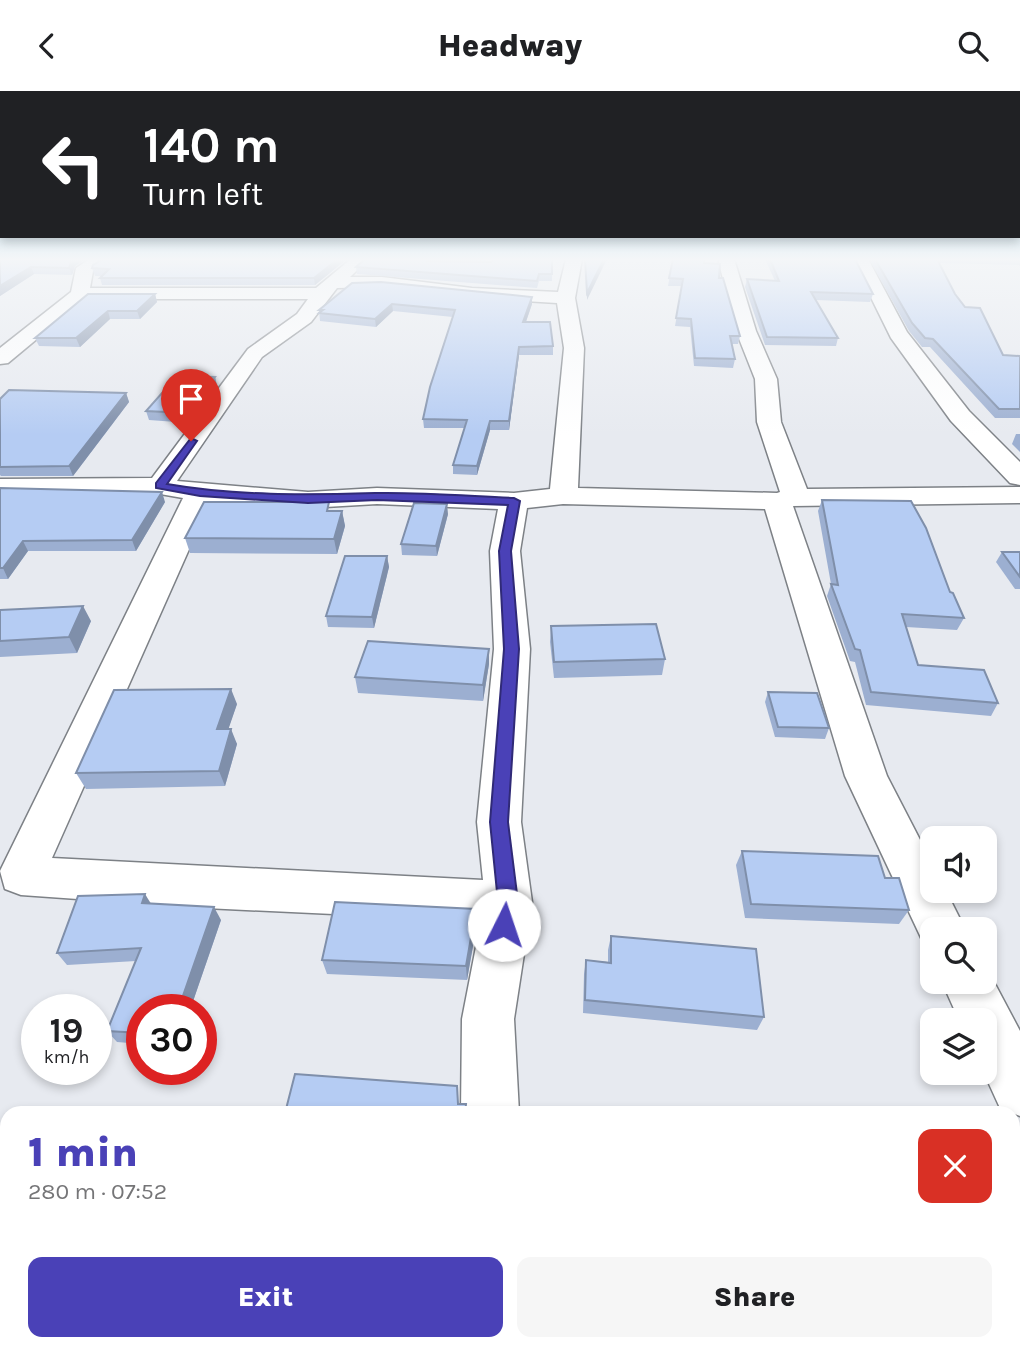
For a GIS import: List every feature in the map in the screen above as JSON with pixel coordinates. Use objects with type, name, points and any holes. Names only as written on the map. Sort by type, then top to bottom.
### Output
[{"type":"street","points":[[0,358],[50,318]]},
{"type":"street","points":[[160,486],[255,353],[304,318]]},
{"type":"street","points":[[563,496],[573,390],[574,348],[569,318]]},
{"type":"street","points":[[742,318],[766,379],[769,422],[786,499],[866,776],[936,917]]},
{"type":"street","points":[[890,318],[898,334],[960,416],[1020,477]]},
{"type":"street","points":[[0,487],[160,486],[200,493],[308,500],[377,496],[514,501],[563,496],[786,499],[1020,495]]},
{"type":"street","points":[[200,493],[21,875],[205,888],[508,902]]},
{"type":"street","points":[[490,1106],[488,1019],[508,902],[499,822],[512,649],[505,551],[514,501]]},
{"type":"street","points":[[973,994],[1020,1088]]},
{"type":"building","points":[[59,318],[100,318],[76,338],[35,338]]},
{"type":"building","points":[[452,318],[525,318],[523,322],[550,322],[553,346],[519,347],[509,421],[490,421],[477,466],[453,465],[467,420],[423,419],[430,387]]},
{"type":"building","points":[[676,318],[735,318],[740,336],[730,336],[735,359],[695,358],[691,319]]},
{"type":"building","points":[[760,318],[826,318],[838,338],[767,337]]},
{"type":"building","points":[[909,318],[985,318],[1003,355],[1020,356],[1020,409],[999,409],[933,339],[925,338]]},
{"type":"building","points":[[177,376],[215,377],[187,413],[146,411]]},
{"type":"building","points":[[9,390],[126,393],[69,466],[0,467],[0,399]]},
{"type":"building","points":[[0,488],[162,492],[132,540],[23,541],[3,568],[0,568]]},
{"type":"building","points":[[822,500],[911,501],[926,528],[950,592],[953,593],[964,618],[902,614],[918,665],[984,670],[998,703],[871,692],[860,650],[855,649],[831,584],[838,585]]},
{"type":"building","points":[[204,502],[329,502],[327,511],[342,511],[334,539],[185,538]]},
{"type":"building","points":[[414,503],[447,504],[436,546],[401,544]]},
{"type":"building","points":[[1002,552],[1020,552],[1020,577]]},
{"type":"building","points":[[345,556],[387,556],[372,617],[326,616]]},
{"type":"building","points":[[83,606],[69,637],[0,641],[0,610]]},
{"type":"building","points":[[656,624],[665,659],[554,662],[551,626]]},
{"type":"building","points":[[368,641],[489,649],[483,685],[355,677]]},
{"type":"building","points":[[231,689],[217,729],[231,729],[219,771],[76,773],[114,690]]},
{"type":"building","points":[[768,692],[817,693],[829,728],[778,727]]},
{"type":"building","points":[[742,851],[878,856],[885,878],[899,878],[909,910],[751,904]]},
{"type":"building","points":[[145,894],[142,903],[214,907],[184,994],[126,994],[126,1032],[112,1031],[112,1019],[141,948],[57,953],[78,896]]},
{"type":"building","points":[[335,902],[476,909],[466,966],[322,960]]},
{"type":"building","points":[[611,936],[756,949],[764,1017],[585,1000],[586,960],[611,963]]},
{"type":"building","points":[[295,1074],[457,1086],[458,1104],[466,1104],[466,1106],[287,1106]]},
{"type":"route","points":[[191,441],[160,486],[200,493],[308,500],[377,496],[514,501],[505,551],[512,649],[499,822],[508,902],[504,925]]}]
